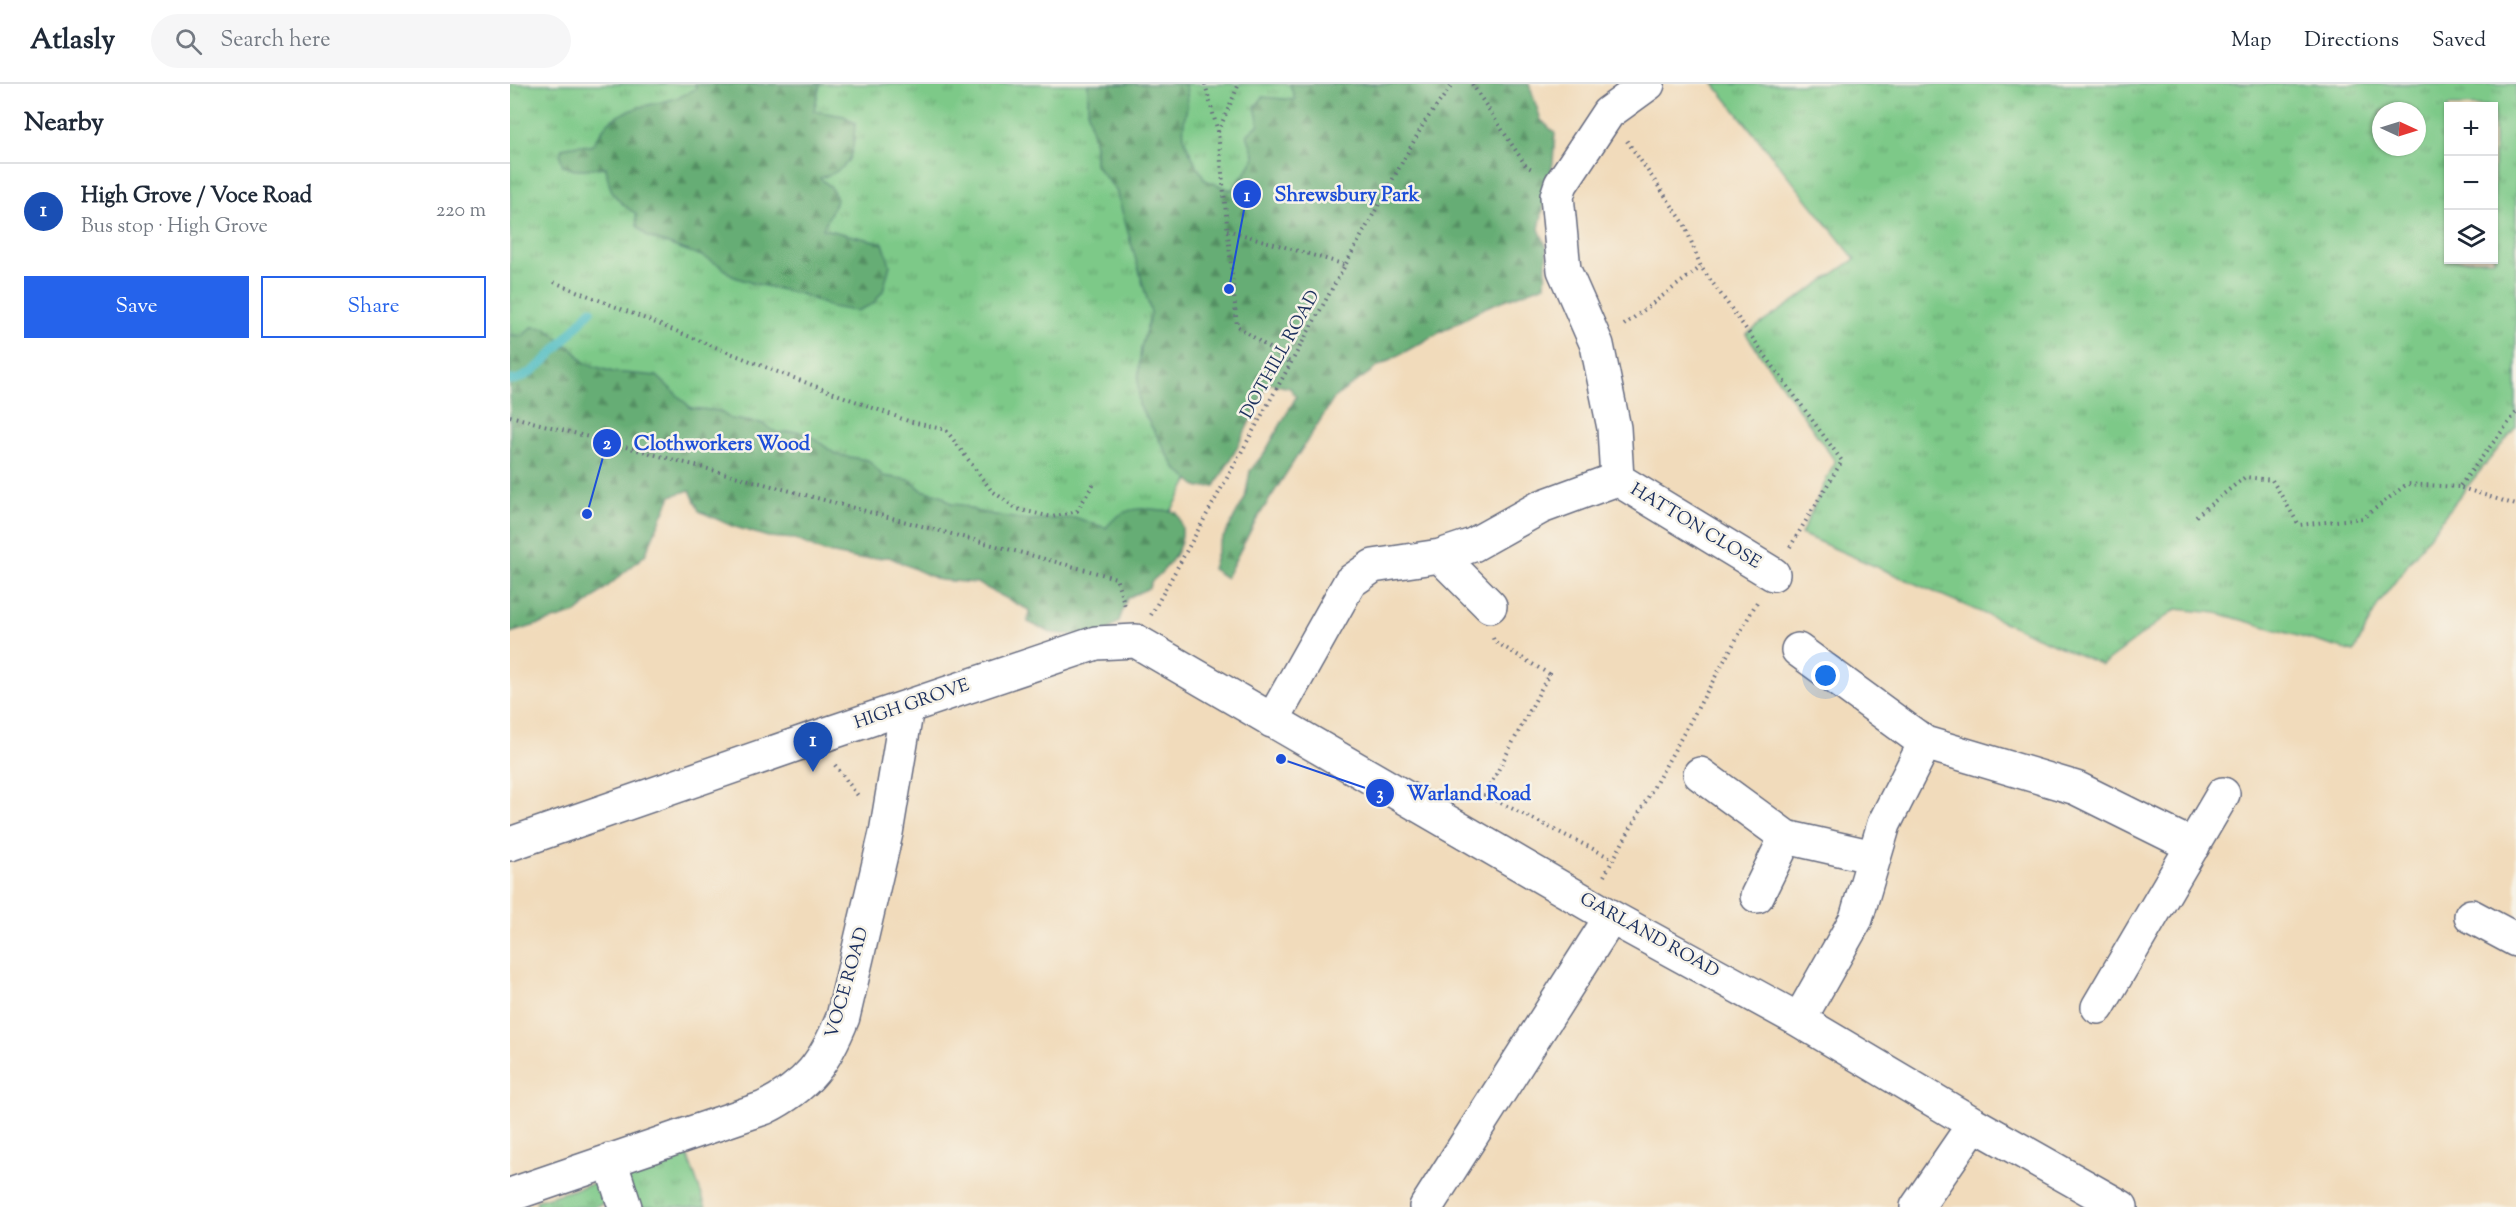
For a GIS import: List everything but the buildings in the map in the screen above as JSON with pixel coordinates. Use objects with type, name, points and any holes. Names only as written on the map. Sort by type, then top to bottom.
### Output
[{"type":"street","name":"HATTON CLOSE","points":[[1617,479],[1614,428],[1597,345],[1564,270],[1557,196],[1561,184],[1608,113],[1648,84]]},
{"type":"street","name":"HATTON CLOSE","points":[[1272,721],[1350,582],[1373,566],[1440,556],[1473,546],[1541,507],[1617,479]]},
{"type":"street","name":"HATTON CLOSE","points":[[1617,479],[1773,574]]},
{"type":"street","points":[[1440,556],[1490,606]]},
{"type":"street","name":"GARLAND ROAD","points":[[1137,641],[1611,917],[1799,1020],[1974,1124],[2121,1207]]},
{"type":"street","name":"HIGH GROVE","points":[[510,844],[1096,643],[1137,641]]},
{"type":"street","points":[[1798,650],[1925,743],[2076,788],[2193,846]]},
{"type":"street","name":"VOCE ROAD","points":[[510,1195],[764,1108],[785,1097],[804,1083],[820,1065],[833,1043],[843,1017],[886,833],[907,707]]},
{"type":"street","points":[[1799,1020],[1856,919],[1884,824],[1925,743]]},
{"type":"street","points":[[1700,774],[1786,837],[1874,857]]},
{"type":"street","points":[[2098,1007],[2223,794]]},
{"type":"street","points":[[1757,896],[1786,837]]},
{"type":"street","points":[[2471,916],[2516,940]]},
{"type":"street","points":[[1426,1207],[1611,917]]},
{"type":"street","points":[[1917,1207],[1974,1124]]},
{"type":"street","points":[[610,1160],[626,1207]]},
{"type":"path","points":[[1205,84],[1218,132],[1236,326],[1292,363]]},
{"type":"path","points":[[1218,132],[1239,84]]},
{"type":"path","name":"DOTHILL ROAD","points":[[1137,641],[1424,123],[1453,84]]},
{"type":"path","points":[[1472,84],[1526,165],[1561,184]]},
{"type":"path","points":[[1227,230],[1346,265]]},
{"type":"path","points":[[1597,345],[1701,267]]},
{"type":"path","points":[[554,282],[908,421],[946,430],[991,489],[1017,509],[1052,517],[1077,511],[1094,483]]},
{"type":"path","points":[[2459,487],[2516,414]]},
{"type":"path","points":[[510,416],[1116,578],[1137,641]]},
{"type":"path","points":[[2196,516],[2245,477],[2272,480],[2299,525],[2363,518],[2407,484],[2459,487],[2516,505]]},
{"type":"path","points":[[1490,606],[1494,641],[1549,674],[1485,795],[1613,859]]},
{"type":"path","points":[[815,738],[886,833]]},
{"type":"green space","points":[[510,84],[1416,84],[1139,567],[510,393]]},
{"type":"green space","points":[[695,84],[820,84],[814,111],[844,116],[855,123],[852,152],[849,159],[839,170],[820,178],[831,187],[837,199],[823,229],[883,243],[890,265],[883,291],[873,304],[857,311],[831,307],[801,294],[732,276],[721,266],[702,256],[648,237],[637,226],[636,214],[614,195],[606,167],[575,170],[563,166],[560,156],[562,148],[578,145],[591,146],[606,125],[618,116],[686,94],[696,88]]},
{"type":"green space","points":[[1088,84],[1185,84],[1188,99],[1184,134],[1187,146],[1205,180],[1231,190],[1255,157],[1247,135],[1259,124],[1255,107],[1263,97],[1295,100],[1290,84],[1529,84],[1541,120],[1555,133],[1553,163],[1539,229],[1547,248],[1545,285],[1486,307],[1379,366],[1335,397],[1255,522],[1226,578],[1212,569],[1219,545],[1245,498],[1250,471],[1265,452],[1296,397],[1290,388],[1268,383],[1237,448],[1215,486],[1199,488],[1176,469],[1139,405],[1138,381],[1141,348],[1151,313],[1116,190],[1095,165],[1095,145],[1088,113]]},
{"type":"green space","points":[[1714,84],[2516,84],[2516,427],[2457,499],[2379,603],[2354,652],[2217,613],[2176,609],[2102,665],[1801,534],[1835,461],[1746,334],[1855,259]]},
{"type":"green space","points":[[531,327],[547,328],[575,352],[584,363],[613,372],[657,376],[691,408],[719,411],[731,419],[761,423],[777,433],[797,431],[812,437],[837,455],[868,460],[883,476],[910,480],[922,490],[941,495],[952,504],[963,505],[978,512],[1025,520],[1077,518],[1106,528],[1121,514],[1137,509],[1176,512],[1181,522],[1181,542],[1166,568],[1151,582],[1149,588],[1127,598],[1119,621],[1101,637],[1051,633],[1028,622],[1029,610],[977,583],[939,580],[889,557],[859,559],[824,552],[795,539],[768,537],[732,526],[699,511],[690,490],[671,496],[645,555],[576,613],[510,633],[510,335],[523,336]]},
{"type":"green space","points":[[687,1154],[706,1207],[637,1207],[625,1174]]},
{"type":"green space","points":[[602,1181],[610,1201],[594,1207],[538,1207],[536,1201]]},
{"type":"waterway","points":[[510,380],[520,378],[542,363],[591,310]]},
{"type":"place","name":"Shrewsbury Park","points":[[1229,289]]},
{"type":"place","name":"Clothworkers Wood","points":[[587,514]]},
{"type":"place","name":"Warland Road","points":[[1281,759]]},
{"type":"place","name":"High Grove / Voce Road","points":[[813,772]]}]
